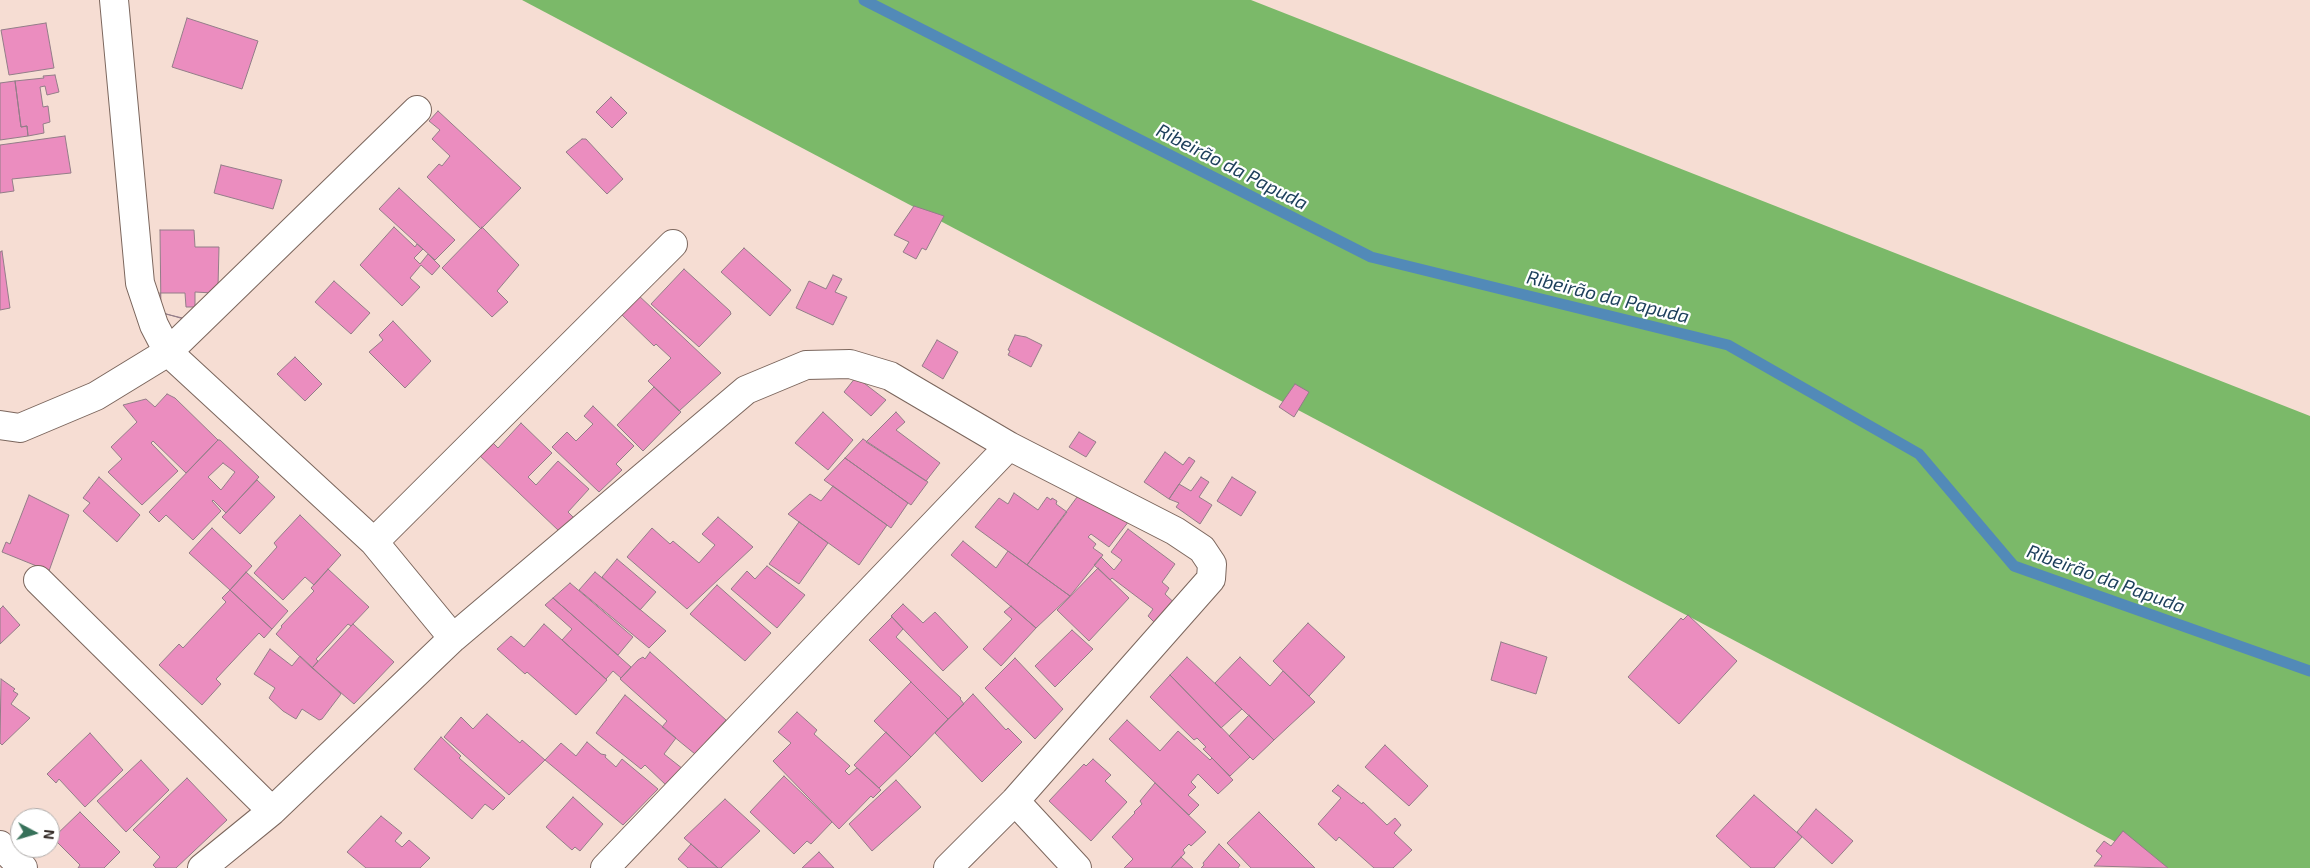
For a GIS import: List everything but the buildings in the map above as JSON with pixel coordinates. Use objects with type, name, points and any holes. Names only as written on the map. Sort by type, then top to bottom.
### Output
[{"type":"street","points":[[114,0],[140,283],[154,325],[168,352],[374,542],[453,638]]},
{"type":"street","points":[[0,425],[20,428],[96,396],[168,352],[417,110]]},
{"type":"street","points":[[374,542],[673,244]]},
{"type":"street","points":[[202,868],[272,811],[453,638],[746,390],[806,365],[850,364],[890,376],[1009,446],[1175,531],[1202,549],[1212,564],[1211,579],[1015,801],[948,868]]},
{"type":"street","points":[[605,868],[1009,446]]},
{"type":"street","points":[[38,580],[272,811]]},
{"type":"street","points":[[1015,801],[1077,868]]},
{"type":"street","points":[[0,845],[23,868]]},
{"type":"green space","points":[[522,0],[1251,0],[2310,416],[2310,868],[2165,868]]},
{"type":"waterway","name":"Ribeirão da Papuda","points":[[864,0],[1371,257],[1728,345],[1919,454],[2014,566],[2310,671]]}]
